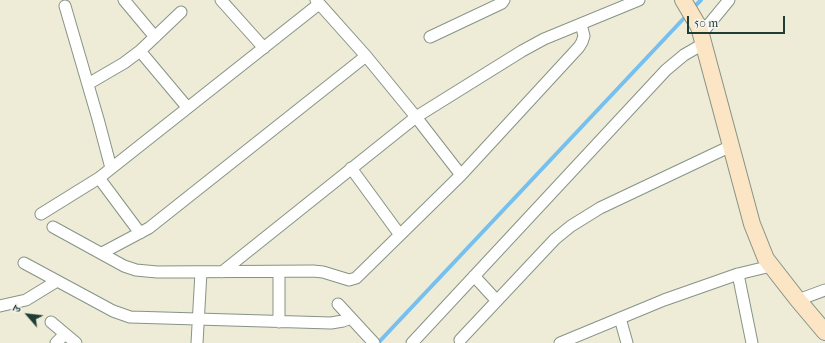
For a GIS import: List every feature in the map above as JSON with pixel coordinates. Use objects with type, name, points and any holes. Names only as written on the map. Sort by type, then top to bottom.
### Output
[{"type":"street","points":[[124,0],[155,37]]},
{"type":"street","points":[[430,37],[502,3],[504,0]]},
{"type":"street","points":[[222,272],[416,117],[522,51],[544,39],[639,0]]},
{"type":"street","points":[[412,343],[666,70],[684,54],[729,0]]},
{"type":"street","points":[[225,2],[264,48]]},
{"type":"street","points":[[41,214],[99,178],[264,48],[318,2],[366,56],[461,175]]},
{"type":"street","points":[[685,3],[701,35],[752,224],[766,259],[825,332]]},
{"type":"street","points":[[65,6],[111,168]]},
{"type":"street","points":[[88,84],[110,72],[140,51],[181,12]]},
{"type":"street","points":[[53,227],[102,252],[124,266],[136,270],[201,272],[318,271],[349,280],[356,278],[461,175],[579,46],[584,36],[581,24]]},
{"type":"street","points":[[140,51],[187,108]]},
{"type":"street","points":[[102,252],[140,233],[158,221],[366,56]]},
{"type":"street","points":[[460,340],[555,239],[581,219],[600,208],[731,146]]},
{"type":"street","points":[[351,168],[400,235]]},
{"type":"street","points":[[99,178],[140,233]]},
{"type":"street","points":[[24,263],[126,316],[138,318],[331,323],[351,318]]},
{"type":"street","points":[[560,343],[664,300],[738,274],[771,266]]},
{"type":"street","points":[[196,343],[199,320],[201,272]]},
{"type":"street","points":[[279,272],[279,322]]},
{"type":"street","points":[[738,274],[752,343]]},
{"type":"street","points":[[474,276],[498,301]]},
{"type":"street","points":[[0,306],[26,300],[57,281]]},
{"type":"street","points":[[798,300],[825,290]]},
{"type":"street","points":[[338,304],[370,339]]},
{"type":"street","points":[[620,318],[628,343]]},
{"type":"street","points":[[51,322],[76,343]]},
{"type":"street","points":[[56,343],[65,334]]},
{"type":"waterway","points":[[693,8],[701,0]]},
{"type":"waterway","points":[[378,343],[687,15]]}]
